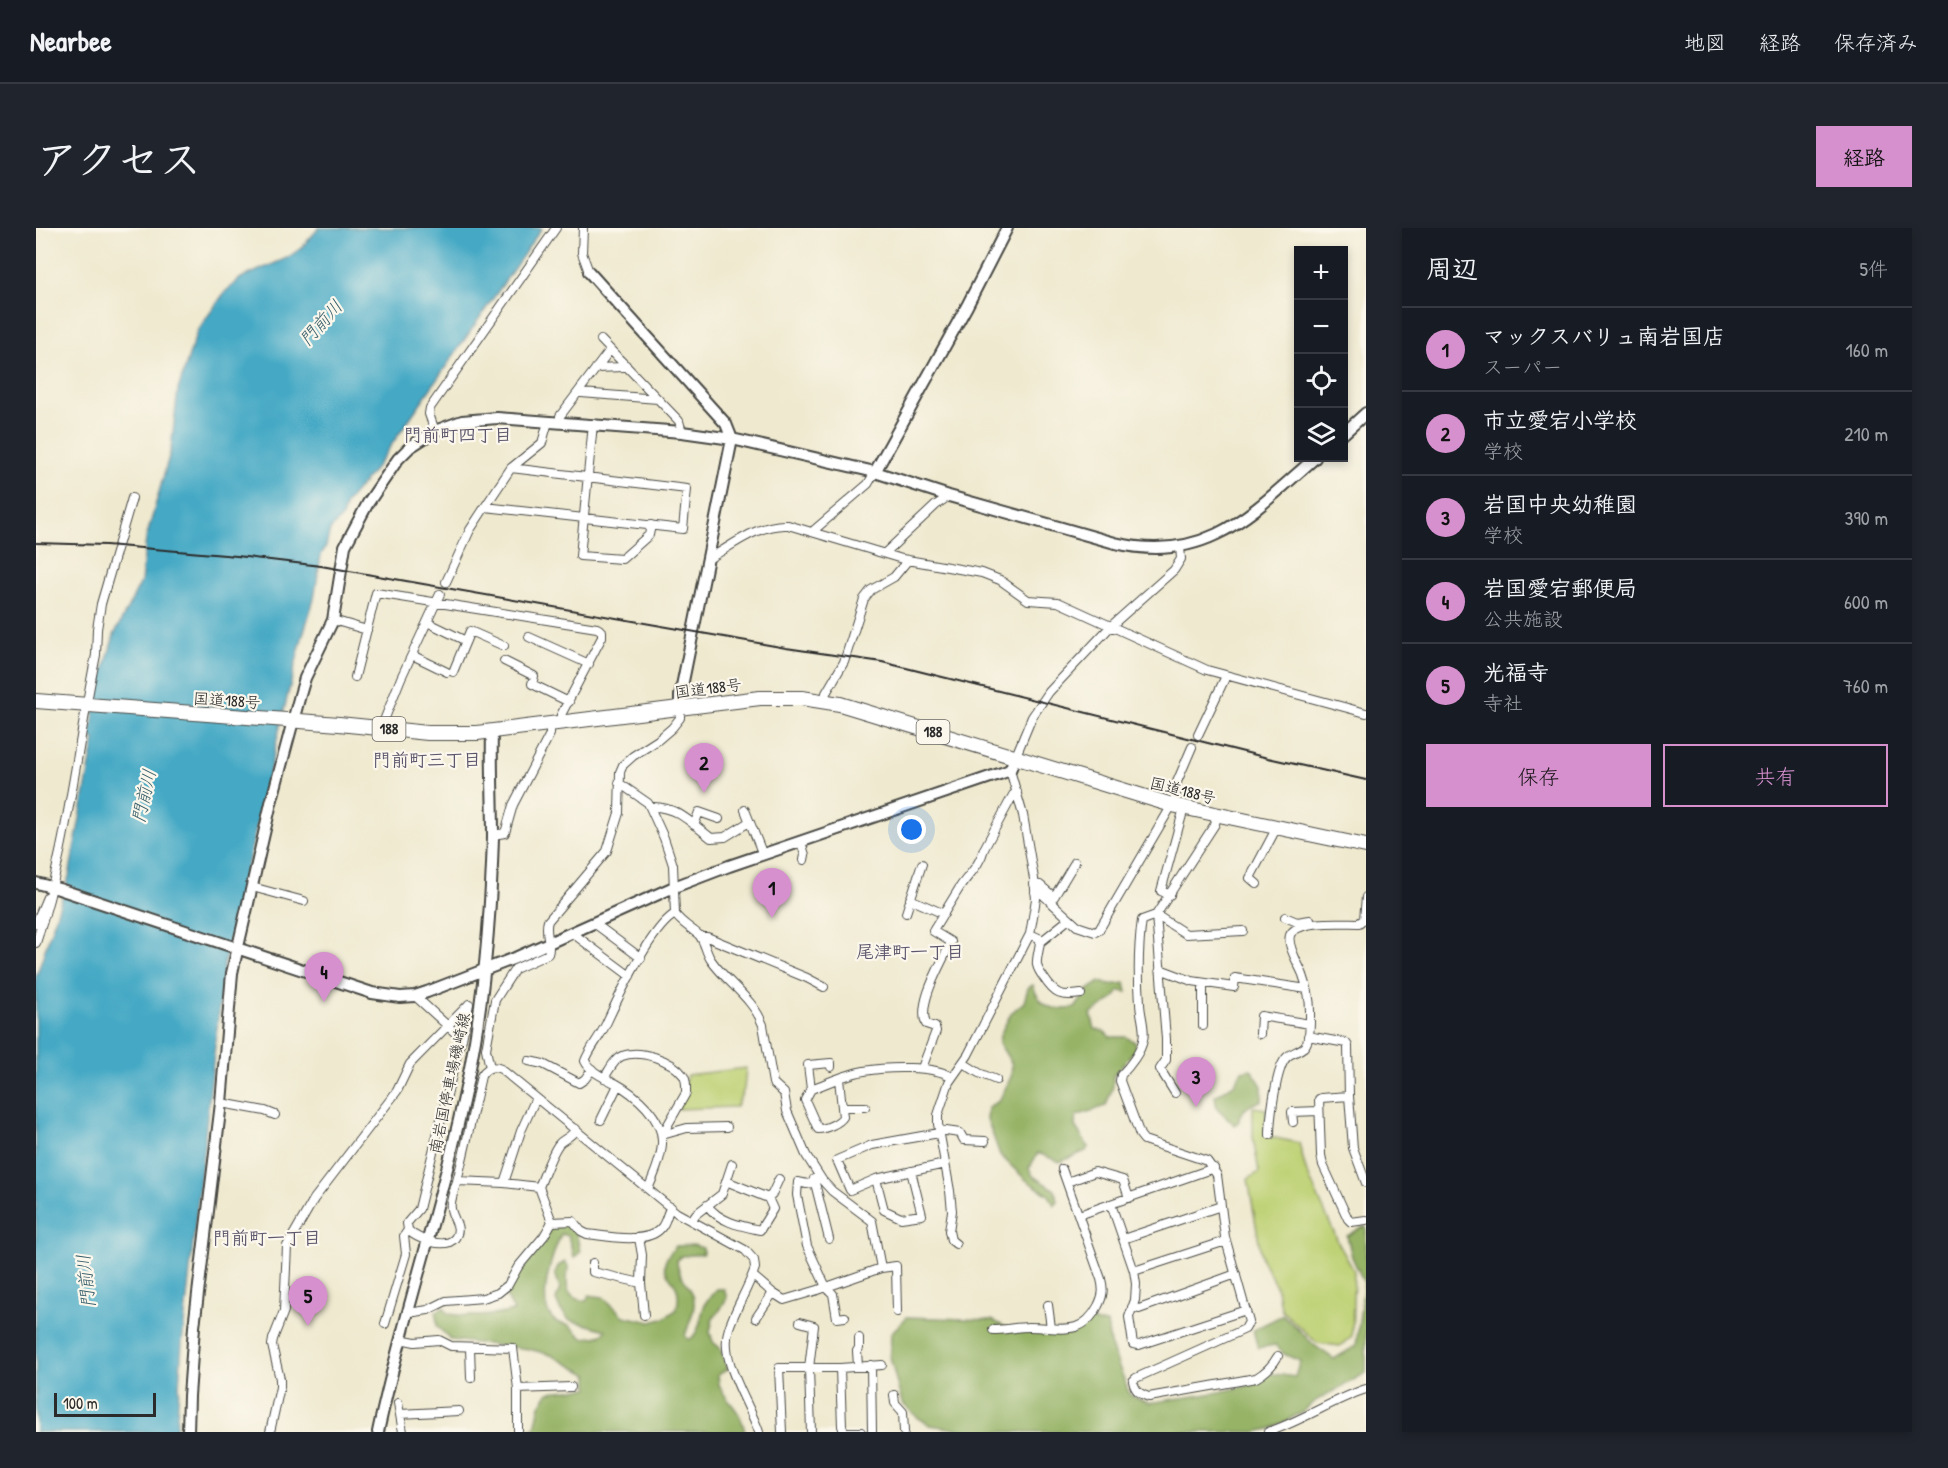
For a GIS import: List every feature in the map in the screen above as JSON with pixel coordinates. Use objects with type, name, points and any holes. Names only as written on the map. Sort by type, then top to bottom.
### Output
[{"type":"highway","name":"国道188号","points":[[36,701],[381,728],[428,734],[492,733],[780,697],[825,701],[1012,764],[1178,807],[1366,846]]},
{"type":"street","points":[[435,431],[429,414],[430,408],[555,228]]},
{"type":"street","points":[[490,1068],[486,1049],[498,994],[515,969],[548,954],[550,949],[546,928],[548,921],[607,851],[619,813],[619,783],[623,765],[658,740],[680,718],[680,696],[732,439],[726,424],[589,272],[582,253],[583,228]]},
{"type":"street","points":[[813,531],[868,484],[967,306],[1007,228]]},
{"type":"street","points":[[601,340],[679,421],[682,432]]},
{"type":"street","points":[[560,423],[560,416],[610,350]]},
{"type":"street","points":[[597,368],[626,365]]},
{"type":"street","points":[[579,392],[658,399]]},
{"type":"street","points":[[1348,429],[1366,413]]},
{"type":"street","points":[[188,1432],[194,1327],[221,1103],[228,1008],[236,947],[290,721],[305,678],[333,620],[342,557],[352,531],[381,483],[398,459],[415,443],[435,431],[462,421],[497,418],[593,424],[732,439],[875,472],[949,496],[1127,546],[1163,548],[1211,538],[1233,527],[1310,462]]},
{"type":"street","points":[[446,582],[470,530],[511,468],[542,443],[549,422]]},
{"type":"street","points":[[593,424],[580,556],[622,559],[649,535],[651,525]]},
{"type":"street","points":[[485,507],[683,529],[687,489],[511,468]]},
{"type":"street","points":[[885,553],[936,505],[949,496]]},
{"type":"street","points":[[36,943],[54,890],[90,706],[101,604],[132,498]]},
{"type":"street","points":[[708,559],[763,528],[788,525],[908,560],[982,573],[1000,580],[1028,600],[1058,602],[1207,670],[1366,713]]},
{"type":"street","points":[[956,1244],[951,1240],[949,1231],[952,1211],[938,1115],[949,1082],[963,1063],[1030,934],[1035,888],[1012,764],[1042,699],[1111,626],[1174,570],[1181,559],[1180,546]]},
{"type":"street","points":[[825,701],[826,693],[844,662],[864,599],[871,590],[894,577],[908,560]]},
{"type":"street","points":[[355,677],[376,593],[597,628],[602,631],[602,638],[589,664],[513,805],[505,833],[493,835]]},
{"type":"street","points":[[381,728],[440,594]]},
{"type":"street","points":[[333,620],[367,630]]},
{"type":"street","points":[[428,622],[466,641]]},
{"type":"street","points":[[412,655],[450,672],[470,631],[504,646]]},
{"type":"street","points":[[529,637],[589,664]]},
{"type":"street","points":[[504,661],[534,676],[532,684],[569,702]]},
{"type":"street","points":[[1198,735],[1226,676]]},
{"type":"street","name":"南岩国停車場磯崎線","points":[[378,1432],[407,1311],[452,1146],[474,1044],[489,932],[493,835],[492,733]]},
{"type":"street","points":[[1170,895],[1161,891],[1178,807],[1177,782],[1192,747]]},
{"type":"street","points":[[36,883],[372,993],[387,996],[415,996],[485,969],[674,887],[1012,764]]},
{"type":"street","points":[[619,783],[644,798],[651,807],[673,865],[675,914],[679,920],[701,937],[709,957],[760,1018],[772,1083],[784,1093],[787,1111],[806,1155],[832,1191],[872,1221],[881,1268]]},
{"type":"street","points":[[922,1068],[936,1031],[935,1027],[926,1024],[924,1006],[951,942],[933,931],[982,857],[1013,795],[1017,792]]},
{"type":"street","points":[[651,807],[674,810],[711,838],[725,837],[749,822]]},
{"type":"street","points":[[1035,888],[1082,930],[1095,933],[1178,807]]},
{"type":"street","points":[[745,810],[763,855]]},
{"type":"street","points":[[694,825],[699,812],[719,819]]},
{"type":"street","points":[[1218,815],[1215,824],[1156,915],[1142,920],[1138,979],[1143,1043],[1120,1076],[1120,1081],[1140,1135],[1144,1140],[1207,1161],[1214,1168],[1217,1175],[1226,1241],[1249,1322],[1245,1329],[1136,1378],[1133,1382],[1137,1391],[1149,1397],[1256,1377],[1262,1374],[1278,1356]]},
{"type":"street","points":[[1257,884],[1250,878],[1277,828]]},
{"type":"street","points":[[801,842],[805,855],[804,860]]},
{"type":"street","points":[[1035,888],[1040,885],[1054,897],[1075,862]]},
{"type":"street","points":[[906,914],[922,864]]},
{"type":"street","points":[[252,887],[304,901]]},
{"type":"street","points":[[36,923],[44,900],[54,890]]},
{"type":"street","points":[[1270,1135],[1270,1122],[1281,1067],[1289,1053],[1304,1047],[1310,1024],[1307,989],[1294,956],[1290,935],[1300,928],[1320,923],[1359,922],[1364,919],[1366,897]]},
{"type":"street","points":[[910,899],[944,914]]},
{"type":"street","points":[[648,1189],[658,1162],[662,1136],[647,1108],[634,1095],[604,1078],[585,1061],[605,1026],[616,1000],[641,958],[660,928],[669,917],[675,914]]},
{"type":"street","points":[[1156,915],[1186,934],[1243,931]]},
{"type":"street","points":[[1156,915],[1166,1039],[1166,1060],[1160,1069],[1175,1093]]},
{"type":"street","points":[[1285,917],[1297,922],[1316,920],[1320,923]]},
{"type":"street","points":[[1040,940],[1043,940],[1068,919]]},
{"type":"street","points":[[595,922],[641,958]]},
{"type":"street","points":[[571,932],[630,976]]},
{"type":"street","points":[[1030,934],[1040,940]]},
{"type":"street","points":[[701,937],[707,937],[824,987]]},
{"type":"street","points":[[1040,940],[1037,968],[1049,985],[1057,994],[1069,996],[1081,994]]},
{"type":"street","points":[[1160,969],[1203,983],[1234,987],[1235,978],[1307,989]]},
{"type":"street","points":[[1203,983],[1203,1026]]},
{"type":"street","points":[[415,996],[462,1039]]},
{"type":"street","points":[[270,1432],[280,1379],[272,1345],[284,1311],[287,1246],[314,1199],[397,1091],[410,1064],[469,1004],[428,1179],[419,1209],[407,1223],[408,1230],[416,1237],[444,1243],[450,1241],[457,1232],[458,1224],[450,1210],[481,1076],[490,1068],[495,1067],[501,1070],[685,1218],[745,1250],[754,1260],[753,1276],[728,1330],[726,1346],[735,1376],[759,1432]]},
{"type":"street","points":[[1260,1034],[1261,1016],[1310,1024]]},
{"type":"street","points":[[1308,1036],[1346,1042],[1348,1046],[1353,1148],[1366,1183]]},
{"type":"street","points":[[604,1078],[617,1059],[633,1053],[659,1057],[683,1074],[686,1080],[686,1093],[662,1136]]},
{"type":"street","points":[[530,1061],[543,1064],[579,1083],[592,1069]]},
{"type":"street","points":[[831,1067],[831,1063],[808,1065],[811,1089],[806,1100],[818,1129],[841,1120],[843,1117],[839,1078]]},
{"type":"street","points":[[963,1063],[978,1073],[996,1080]]},
{"type":"street","points":[[811,1089],[866,1070],[922,1068],[952,1077]]},
{"type":"street","points":[[602,1120],[618,1085]]},
{"type":"street","points":[[1349,1096],[1319,1099],[1323,1165],[1351,1222],[1366,1220]]},
{"type":"street","points":[[504,1183],[524,1124],[536,1098]]},
{"type":"street","points":[[221,1103],[275,1115]]},
{"type":"street","points":[[842,1107],[865,1107]]},
{"type":"street","points":[[1293,1122],[1293,1112],[1319,1111]]},
{"type":"street","points":[[662,1136],[687,1128],[728,1126]]},
{"type":"street","points":[[552,1222],[539,1187],[557,1146],[562,1140],[571,1137],[576,1129]]},
{"type":"street","points":[[945,1164],[876,1179],[850,1190],[837,1160],[872,1145],[939,1132],[960,1133],[964,1140],[985,1141]]},
{"type":"street","points":[[691,1221],[696,1214],[722,1194],[732,1164]]},
{"type":"street","points":[[1079,1215],[1214,1168]]},
{"type":"street","points":[[814,1169],[829,1239]]},
{"type":"street","points":[[993,1330],[1082,1326],[1092,1317],[1102,1296],[1104,1289],[1101,1279],[1062,1169]]},
{"type":"street","points":[[876,1179],[884,1210],[901,1218],[922,1215],[910,1171]]},
{"type":"street","points":[[1067,1182],[1095,1172],[1101,1173],[1123,1180],[1129,1198]]},
{"type":"street","points":[[768,1198],[779,1179]]},
{"type":"street","points":[[457,1181],[539,1187]]},
{"type":"street","points":[[707,1205],[734,1225],[760,1230],[773,1209],[768,1198],[726,1181]]},
{"type":"street","points":[[815,1182],[807,1184],[798,1182],[797,1195],[807,1246],[826,1287],[833,1294],[837,1318],[845,1317]]},
{"type":"street","points":[[1111,1204],[1134,1271],[1135,1300],[1129,1323],[1133,1344],[1139,1345],[1246,1310]]},
{"type":"street","points":[[1123,1239],[1221,1206]]},
{"type":"street","points":[[552,1222],[573,1221],[581,1231],[587,1234],[639,1238],[656,1233],[661,1229],[671,1207]]},
{"type":"street","points":[[407,1311],[428,1310],[446,1301],[483,1298],[498,1293],[508,1285],[518,1267],[544,1236],[552,1222]]},
{"type":"street","points":[[385,1324],[406,1254],[404,1236],[408,1230]]},
{"type":"street","points":[[639,1238],[644,1315]]},
{"type":"street","points":[[1134,1271],[1226,1241]]},
{"type":"street","points":[[593,1263],[593,1272],[641,1283]]},
{"type":"street","points":[[753,1276],[784,1300],[881,1268],[896,1266],[897,1312]]},
{"type":"street","points":[[1132,1307],[1138,1309],[1236,1274]]},
{"type":"street","points":[[756,1318],[774,1293]]},
{"type":"street","points":[[1048,1305],[1051,1328]]},
{"type":"street","points":[[800,1322],[814,1326],[809,1368],[811,1432]]},
{"type":"street","points":[[858,1366],[859,1338]]},
{"type":"street","points":[[400,1339],[415,1342],[439,1340],[451,1346],[513,1348],[518,1389],[518,1432]]},
{"type":"street","points":[[470,1347],[471,1378]]},
{"type":"street","points":[[871,1365],[872,1432]]},
{"type":"street","points":[[782,1432],[779,1368],[882,1365]]},
{"type":"street","points":[[840,1368],[842,1426],[846,1432],[861,1432]]},
{"type":"street","points":[[518,1389],[571,1388]]},
{"type":"street","points":[[1268,1432],[1366,1389]]},
{"type":"street","points":[[894,1395],[895,1403],[903,1412],[904,1432]]},
{"type":"street","points":[[398,1403],[403,1432]]},
{"type":"street","points":[[400,1414],[459,1412]]},
{"type":"green space","points":[[1100,982],[1111,985],[1125,983],[1127,992],[1119,991],[1113,999],[1091,1014],[1095,1029],[1105,1032],[1110,1037],[1126,1037],[1135,1042],[1135,1050],[1113,1076],[1113,1086],[1106,1106],[1076,1116],[1075,1126],[1088,1147],[1086,1151],[1060,1162],[1038,1153],[1029,1168],[1033,1176],[1055,1190],[1057,1201],[1054,1205],[1049,1195],[1026,1180],[1000,1155],[987,1119],[988,1107],[999,1101],[1011,1077],[1012,1064],[999,1043],[1000,1035],[1011,1013],[1024,1002],[1028,988],[1033,985],[1043,1003],[1054,1008],[1067,1009],[1075,1008],[1088,990]]},
{"type":"green space","points":[[746,1068],[744,1089],[736,1107],[678,1109],[687,1075]]},
{"type":"green space","points":[[1251,1069],[1262,1086],[1262,1101],[1246,1108],[1235,1125],[1217,1108],[1215,1096],[1234,1084],[1242,1071]]},
{"type":"green space","points":[[1253,1107],[1266,1109],[1266,1136],[1299,1143],[1306,1170],[1340,1246],[1354,1271],[1352,1336],[1340,1346],[1317,1343],[1282,1311],[1276,1286],[1262,1259],[1248,1179],[1259,1172],[1253,1138]]},
{"type":"green space","points":[[567,1224],[576,1231],[580,1252],[574,1258],[568,1236],[561,1234],[549,1272],[546,1302],[549,1313],[556,1322],[569,1325],[583,1338],[599,1336],[606,1330],[569,1320],[560,1309],[556,1300],[560,1288],[555,1273],[558,1266],[565,1262],[568,1266],[568,1289],[573,1297],[586,1301],[589,1295],[603,1297],[624,1316],[651,1322],[663,1319],[677,1309],[676,1287],[665,1268],[669,1255],[676,1246],[693,1245],[703,1248],[703,1254],[681,1256],[677,1261],[694,1302],[685,1336],[689,1340],[693,1337],[706,1302],[717,1289],[724,1289],[727,1298],[713,1318],[710,1332],[713,1342],[720,1348],[728,1369],[718,1375],[719,1386],[738,1413],[745,1432],[519,1432],[535,1428],[540,1405],[549,1392],[589,1388],[589,1375],[551,1355],[529,1349],[451,1340],[437,1326],[436,1312],[444,1307],[448,1314],[465,1316],[514,1311],[504,1292],[551,1228]]},
{"type":"green space","points":[[1366,1227],[1366,1373],[1270,1429],[1255,1432],[974,1432],[930,1425],[902,1403],[890,1357],[891,1333],[907,1317],[992,1320],[1015,1332],[1073,1331],[1090,1319],[1097,1323],[1107,1323],[1110,1344],[1130,1395],[1149,1403],[1247,1386],[1268,1373],[1295,1377],[1300,1361],[1284,1354],[1275,1345],[1258,1348],[1253,1330],[1283,1315],[1314,1345],[1334,1359],[1356,1346],[1364,1283],[1352,1257],[1347,1236]]},
{"type":"water","name":"門前川","points":[[319,228],[542,228],[374,470],[346,503],[342,517],[330,530],[326,547],[321,555],[314,599],[285,706],[224,964],[182,1343],[176,1432],[36,1432],[36,977],[69,876],[95,739],[90,737],[98,691],[114,635],[141,582],[146,539],[171,449],[178,390],[197,331],[225,292],[241,278],[287,258],[300,249]]},
{"type":"railway","points":[[36,543],[106,545],[321,566],[786,648],[882,662],[1268,758],[1366,780]]},
{"type":"place","name":"市立愛宕小学校","points":[[704,793]]},
{"type":"place","name":"マックスバリュ南岩国店","points":[[772,918]]},
{"type":"place","name":"岩国愛宕郵便局","points":[[324,1002]]},
{"type":"place","name":"岩国中央幼稚園","points":[[1196,1107]]},
{"type":"place","name":"光福寺","points":[[308,1326]]},
{"type":"district","name":"門前町四丁目","points":[[458,435]]},
{"type":"district","name":"門前町三丁目","points":[[427,760]]},
{"type":"district","name":"尾津町一丁目","points":[[910,952]]},
{"type":"district","name":"門前町一丁目","points":[[267,1238]]}]
